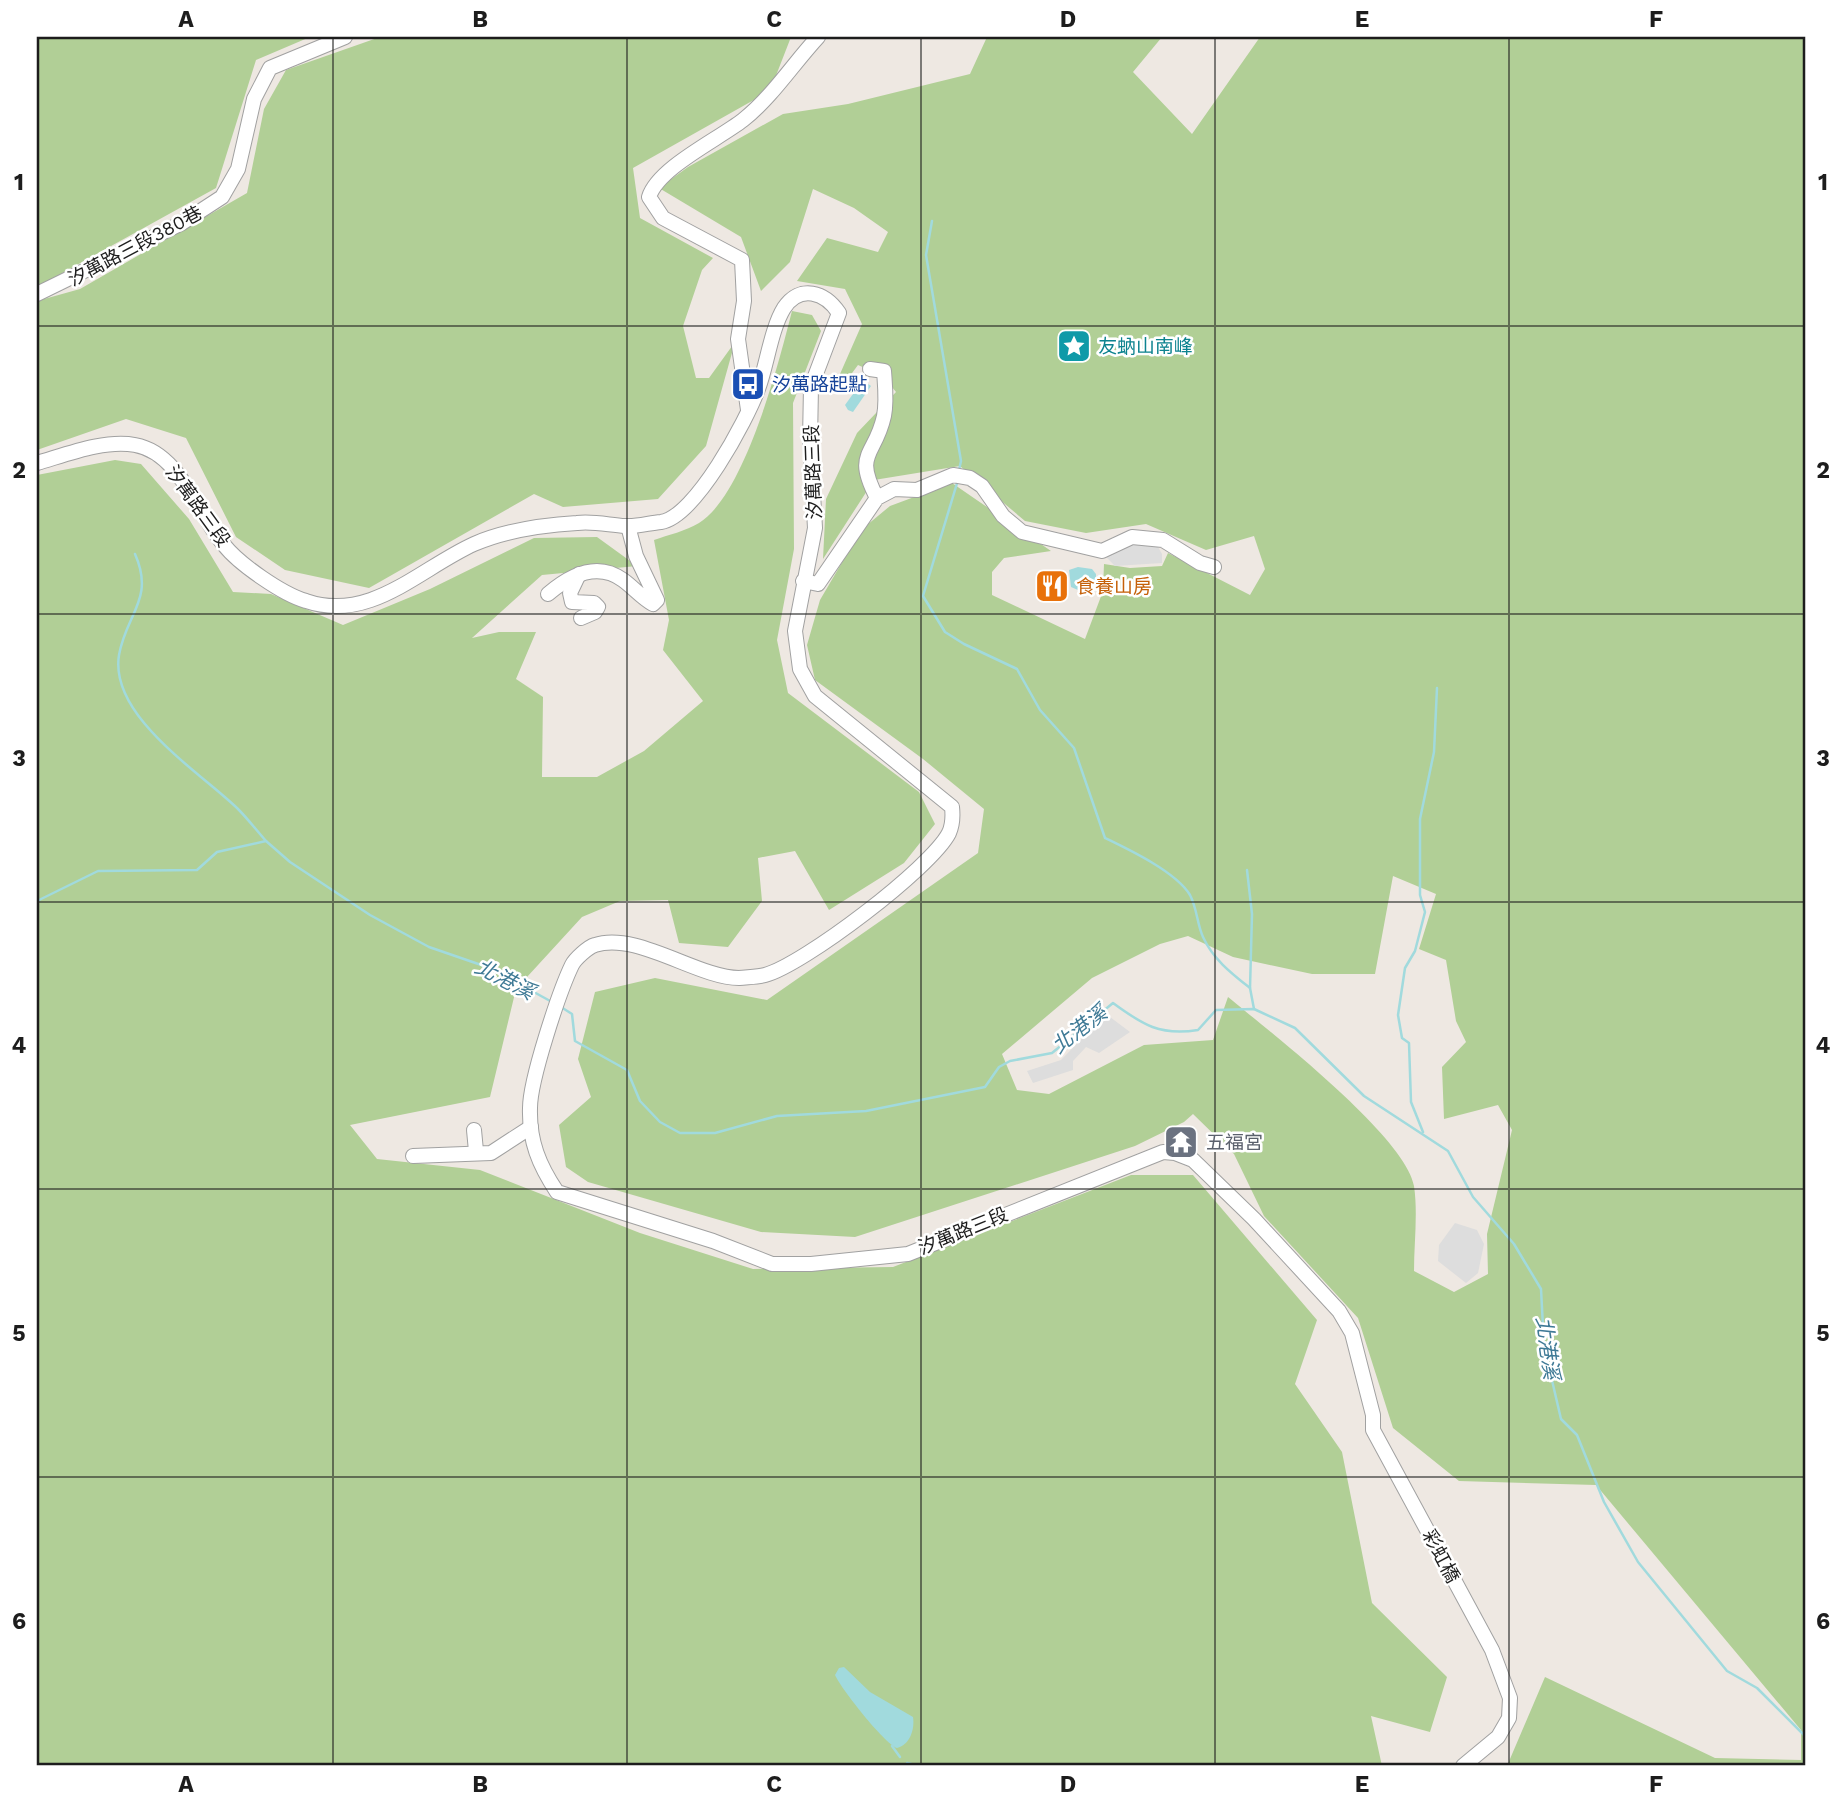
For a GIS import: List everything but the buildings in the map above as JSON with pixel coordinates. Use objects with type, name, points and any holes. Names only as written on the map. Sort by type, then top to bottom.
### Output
[{"type":"street","name":"汐萬路三段380巷","points":[[37,294],[181,223],[222,197],[238,169],[254,99],[270,68],[345,37]]},
{"type":"street","points":[[748,411],[737,340],[744,301],[742,260],[663,218],[649,197],[652,188],[665,172],[744,119],[789,73],[818,37]]},
{"type":"street","name":"汐萬路三段","points":[[37,463],[108,446],[134,444],[157,453],[176,472],[224,546],[255,572],[304,601],[335,608],[363,605],[433,570],[474,544],[511,533],[579,522],[628,526],[670,521],[694,498],[718,467],[748,411],[784,308],[799,295],[816,292],[827,297],[839,313],[811,387],[810,440],[816,528],[803,581],[795,631],[800,669],[815,696],[952,807],[953,817],[948,833],[929,858],[888,897],[793,961],[766,975],[736,978],[620,943],[594,945],[573,963],[535,1074],[530,1107],[535,1155],[557,1192],[700,1236],[772,1265],[908,1254],[1090,1179],[1163,1152],[1175,1153],[1193,1160],[1254,1219],[1339,1311],[1352,1333],[1373,1415]]},
{"type":"street","points":[[870,369],[884,371],[886,400],[884,418],[865,467],[866,478],[877,498]]},
{"type":"street","points":[[803,581],[818,584],[877,498],[894,489],[917,490],[953,475],[970,478],[982,486],[1003,516],[1022,532],[1102,551],[1132,537],[1163,540],[1200,563],[1214,567]]},
{"type":"street","points":[[548,594],[568,578],[592,571],[621,578],[653,604],[657,600],[654,588],[636,556],[628,526]]},
{"type":"street","points":[[579,573],[570,593],[572,602],[594,603],[598,607],[595,612],[581,618]]},
{"type":"street","points":[[413,1156],[475,1151],[491,1153],[531,1127]]},
{"type":"street","points":[[474,1130],[475,1151]]},
{"type":"street","name":"彩虹橋","points":[[1373,1415],[1373,1430],[1492,1650],[1510,1698],[1509,1718],[1498,1737],[1463,1766]]},
{"type":"green space","points":[[37,37],[310,37],[256,60],[216,188],[37,287]]},
{"type":"green space","points":[[380,37],[791,37],[770,91],[633,168],[640,218],[713,258],[702,270],[683,326],[696,378],[709,378],[735,342],[706,446],[658,499],[563,507],[534,494],[369,588],[285,570],[236,537],[186,438],[126,419],[37,450],[37,301],[80,289],[247,193],[264,109],[286,70]]},
{"type":"green space","points":[[987,37],[1162,37],[1133,72],[1192,134],[1260,37],[1805,37],[1805,1766],[1507,1766],[1545,1677],[1715,1758],[1801,1760],[1801,1730],[1596,1485],[1459,1481],[1393,1428],[1358,1318],[1264,1216],[1234,1154],[1193,1114],[1184,1122],[1135,1146],[855,1237],[761,1232],[588,1182],[566,1167],[559,1125],[591,1097],[578,1059],[595,992],[655,978],[767,1000],[978,853],[984,809],[923,759],[815,680],[807,645],[820,600],[861,530],[890,506],[952,483],[1051,551],[1004,558],[992,572],[992,595],[1085,639],[1103,591],[1104,564],[1130,568],[1162,566],[1168,553],[1250,595],[1265,569],[1254,536],[1206,550],[1146,524],[1086,533],[1025,521],[960,466],[874,480],[823,559],[826,499],[857,433],[896,392],[883,376],[858,365],[838,392],[840,374],[862,324],[845,289],[797,281],[827,238],[878,252],[888,232],[854,208],[813,189],[790,262],[761,291],[741,237],[659,188],[688,167],[783,114],[848,104],[970,74]],"holes":[[[1393,876],[1436,894],[1419,949],[1446,960],[1456,1021],[1466,1042],[1442,1067],[1444,1119],[1498,1105],[1512,1130],[1487,1234],[1488,1274],[1454,1292],[1414,1271],[1414,1186],[1405,1165],[1387,1141],[1333,1086],[1228,997],[1213,1040],[1144,1045],[1049,1094],[1017,1090],[1002,1054],[1092,978],[1160,944],[1188,936],[1233,957],[1312,974],[1375,974]]]},
{"type":"green space","points":[[792,311],[812,315],[821,331],[793,403],[794,549],[777,640],[788,693],[919,792],[935,824],[904,863],[829,910],[795,851],[758,858],[762,901],[728,947],[679,943],[668,900],[620,901],[582,917],[516,989],[490,1097],[350,1125],[377,1159],[480,1170],[640,1233],[753,1269],[893,1267],[1131,1175],[1193,1175],[1317,1320],[1295,1384],[1342,1452],[1372,1603],[1447,1677],[1430,1732],[1371,1716],[1382,1766],[37,1766],[37,475],[115,460],[141,464],[189,519],[233,592],[271,594],[343,625],[430,589],[534,538],[597,537],[637,566],[542,575],[472,638],[499,632],[536,632],[516,679],[543,697],[542,777],[597,777],[644,751],[703,701],[663,650],[669,620],[654,540],[699,523],[716,508],[731,485],[758,426]]},
{"type":"shaded area","points":[[1135,544],[1158,547],[1162,554],[1162,563],[1115,566],[1106,557],[1114,550]]},
{"type":"shaded area","points":[[1106,1014],[1130,1032],[1099,1053],[1086,1047],[1073,1061],[1073,1070],[1033,1083],[1027,1071],[1061,1060]]},
{"type":"shaded area","points":[[1455,1223],[1477,1230],[1484,1244],[1478,1273],[1466,1283],[1438,1261],[1439,1245]]},
{"type":"water","points":[[863,380],[871,386],[853,412],[848,410],[845,405]]},
{"type":"water","points":[[1078,567],[1092,569],[1096,574],[1096,581],[1078,590],[1071,587],[1069,570]]},
{"type":"water","points":[[844,1667],[870,1692],[913,1717],[912,1731],[905,1744],[897,1748],[891,1744],[864,1715],[835,1675],[839,1668]]},
{"type":"waterway","points":[[932,221],[926,255],[961,461],[959,470]]},
{"type":"waterway","points":[[958,480],[923,596],[945,632],[1017,669],[1040,710],[1074,748],[1105,838],[1152,862],[1183,886],[1190,895],[1207,945],[1223,965],[1250,988],[1254,1009]]},
{"type":"waterway","points":[[135,554],[142,583],[141,595],[119,655],[120,678],[128,700],[160,741],[238,809],[266,841]]},
{"type":"waterway","points":[[1423,1132],[1411,1102],[1409,1043],[1402,1038],[1398,1015],[1405,968],[1415,951],[1425,912],[1420,895],[1420,819],[1434,752],[1437,688]]},
{"type":"waterway","name":"北港溪","points":[[37,901],[98,871],[197,870],[217,852],[266,841],[290,862],[370,915],[429,947],[490,968],[552,1002]]},
{"type":"waterway","points":[[1247,870],[1252,914],[1250,988]]},
{"type":"waterway","name":"北港溪","points":[[561,1007],[572,1014],[575,1041],[627,1070],[640,1101],[660,1122],[680,1133],[715,1133],[777,1116],[866,1111],[985,1087],[999,1067],[1010,1061],[1052,1053],[1113,1003],[1143,1023],[1162,1030],[1198,1030],[1216,1010],[1254,1009],[1295,1028],[1364,1096],[1448,1151],[1473,1197],[1514,1244],[1541,1289],[1544,1346],[1561,1419],[1577,1435],[1604,1502],[1638,1562],[1727,1671],[1757,1688],[1805,1736]]},
{"type":"waterway","points":[[892,1746],[900,1757]]},
{"type":"waterway","points":[[907,1763],[919,1766]]},
{"type":"place","name":"友蚋山南峰","points":[[1074,346]]},
{"type":"place","name":"汐萬路起點","points":[[748,384]]},
{"type":"place","name":"食養山房","points":[[1052,586]]},
{"type":"place","name":"五福宮","points":[[1181,1142]]}]
